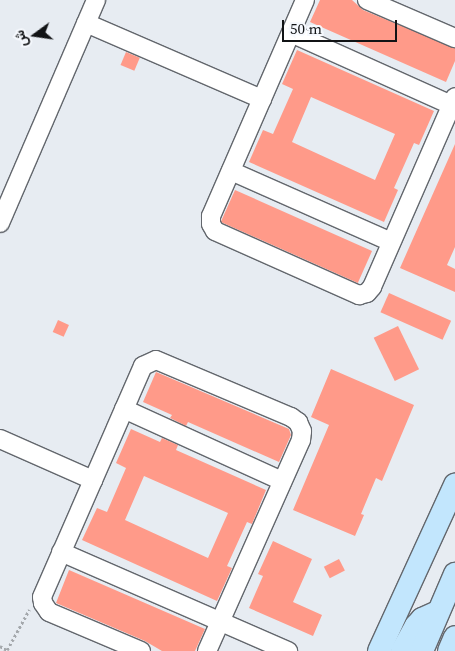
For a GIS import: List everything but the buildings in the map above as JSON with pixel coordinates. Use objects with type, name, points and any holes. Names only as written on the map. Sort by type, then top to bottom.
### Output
[{"type":"main road","points":[[379,651],[455,485]]},
{"type":"main road","points":[[422,651],[455,574]]},
{"type":"main road","points":[[402,651],[422,619],[439,611]]},
{"type":"main road","points":[[449,651],[455,637]]},
{"type":"lane","points":[[0,223],[96,0]]},
{"type":"lane","points":[[291,34],[453,101],[370,290],[359,294],[219,233],[213,228],[211,216],[305,0]]},
{"type":"lane","points":[[367,0],[455,38]]},
{"type":"lane","points":[[86,23],[262,100]]},
{"type":"lane","points":[[231,171],[391,242]]},
{"type":"lane","points":[[141,651],[50,612],[43,603],[44,592],[143,366],[156,360],[291,417],[301,426],[302,435],[207,651]]},
{"type":"lane","points":[[124,409],[282,481]]},
{"type":"lane","points":[[0,439],[93,480]]},
{"type":"lane","points":[[61,552],[288,651]]},
{"type":"path","points":[[0,646],[7,650],[32,605],[43,603]]}]
